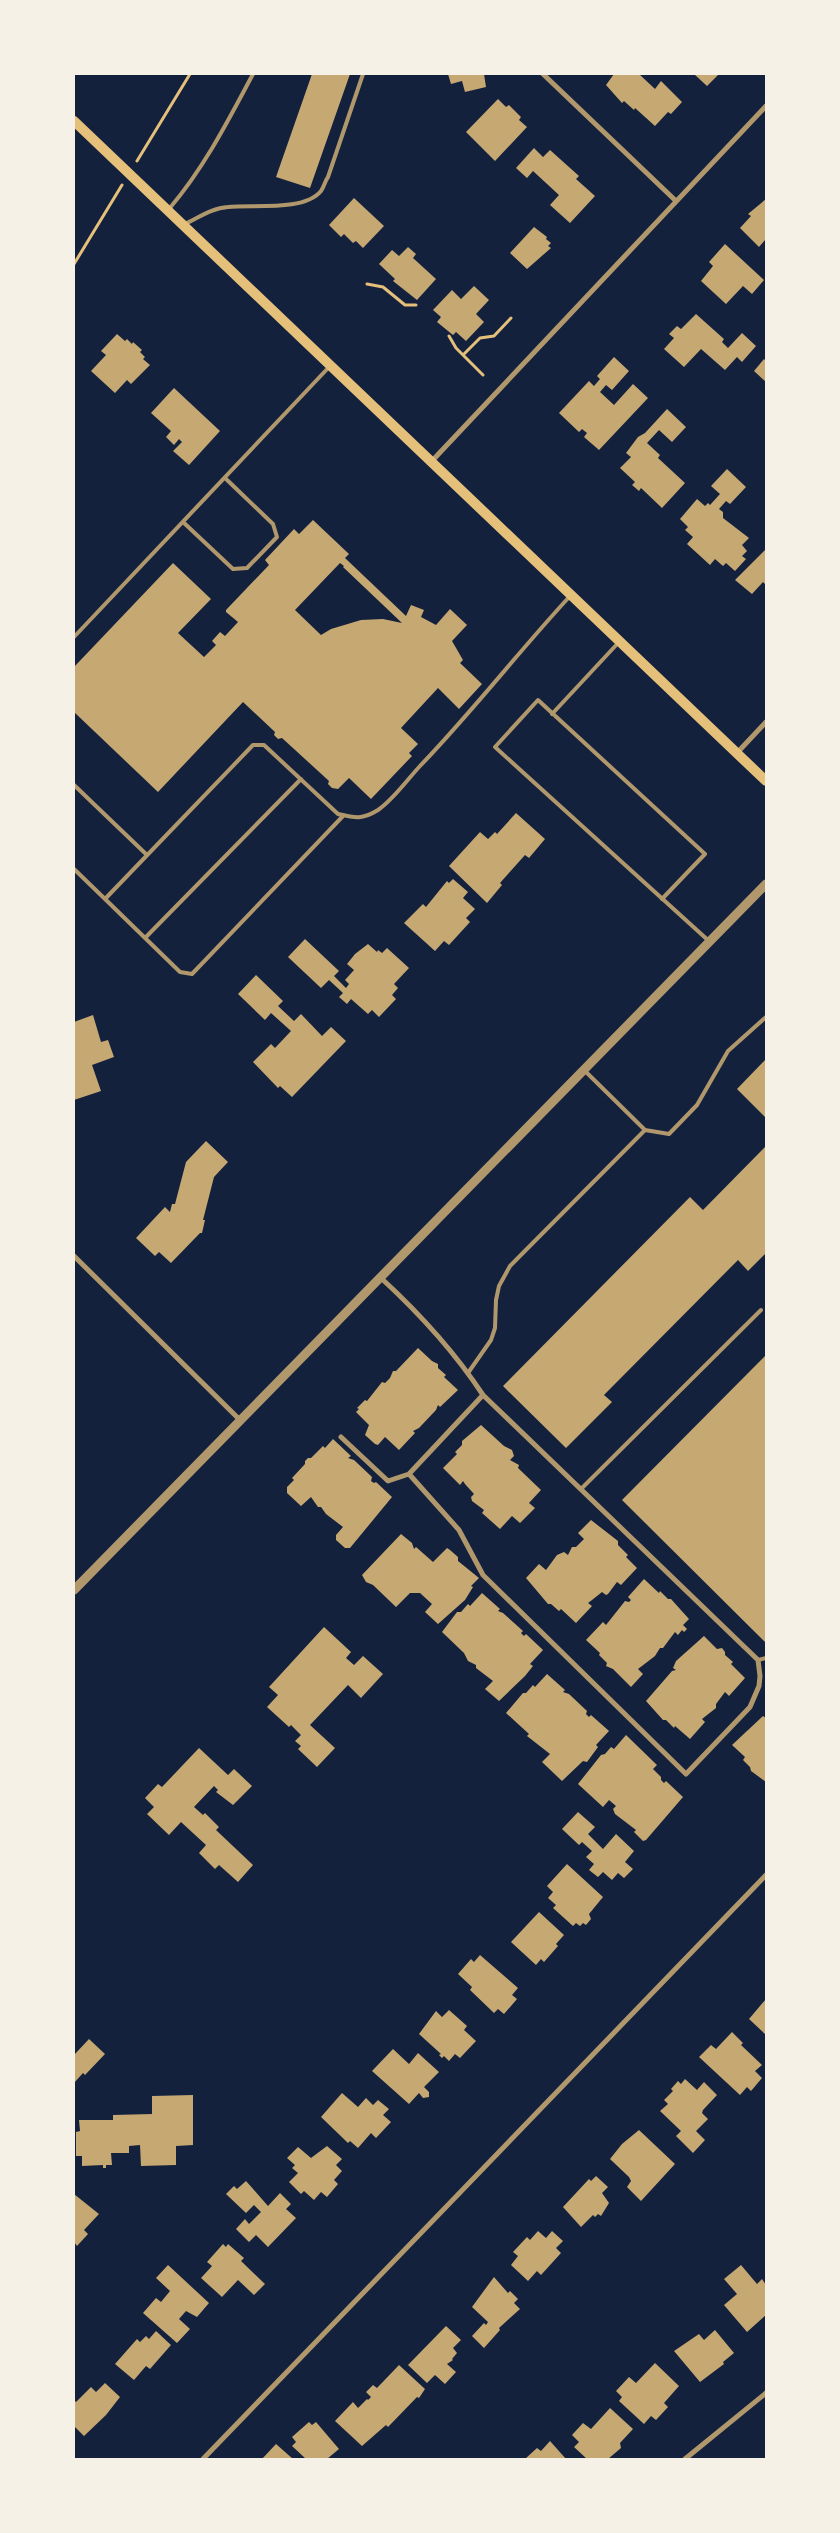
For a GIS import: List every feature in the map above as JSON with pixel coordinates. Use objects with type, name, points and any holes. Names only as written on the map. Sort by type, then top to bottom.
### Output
[{"type":"main road","points":[[74,120],[766,781]]},
{"type":"street","points":[[542,74],[676,201]]},
{"type":"street","points":[[431,462],[766,106]]},
{"type":"street","points":[[736,754],[766,722]]},
{"type":"street","points":[[74,1590],[766,884]]},
{"type":"street","points":[[74,1256],[241,1421]]},
{"type":"street","points":[[381,1278],[430,1326],[468,1372],[483,1395],[758,1660],[759,1686],[750,1707],[686,1774],[483,1575],[458,1530],[409,1474]]},
{"type":"street","points":[[341,1437],[388,1481],[409,1474],[483,1395]]},
{"type":"street","points":[[204,2459],[766,1875]]},
{"type":"street","points":[[685,2459],[766,2393]]},
{"type":"lane","points":[[167,210],[189,185],[209,154],[253,74]]},
{"type":"lane","points":[[184,225],[216,209],[278,205],[313,198],[321,190],[328,177],[363,74]]},
{"type":"lane","points":[[74,637],[330,366]]},
{"type":"lane","points":[[183,522],[233,569],[247,568],[277,537],[273,524],[225,478]]},
{"type":"lane","points":[[105,899],[253,745],[264,745],[338,814],[357,819],[378,810],[457,728],[525,644],[571,595]]},
{"type":"lane","points":[[552,714],[619,642]]},
{"type":"lane","points":[[662,899],[705,854],[538,700],[495,747],[662,899],[710,942]]},
{"type":"lane","points":[[145,938],[301,779]]},
{"type":"lane","points":[[74,785],[147,855]]},
{"type":"lane","points":[[74,869],[180,972],[192,974],[344,815]]},
{"type":"lane","points":[[584,1070],[644,1130],[669,1134],[697,1105],[728,1052],[766,1016]]},
{"type":"lane","points":[[468,1372],[491,1340],[499,1286],[510,1266],[644,1130]]},
{"type":"lane","points":[[580,1489],[761,1310]]},
{"type":"lane","points":[[758,1660],[766,1658]]},
{"type":"path","points":[[367,284],[383,287],[405,305],[416,305]]},
{"type":"path","points":[[462,355],[480,338],[494,336],[511,318]]},
{"type":"path","points":[[449,336],[462,355],[483,375]]},
{"type":"building","points":[[312,74],[350,74],[310,188],[276,177]]},
{"type":"building","points":[[448,74],[484,74],[486,87],[465,92],[462,81],[451,84]]},
{"type":"building","points":[[614,74],[639,74],[655,89],[661,81],[682,102],[671,114],[668,112],[655,126],[635,108],[634,110],[624,101],[622,103],[606,85]]},
{"type":"building","points":[[694,74],[719,74],[707,86]]},
{"type":"building","points":[[498,99],[506,107],[509,105],[521,117],[519,120],[527,127],[495,161],[466,132]]},
{"type":"building","points":[[534,148],[543,157],[550,150],[579,176],[576,179],[595,196],[570,223],[550,205],[559,195],[533,171],[527,178],[516,168]]},
{"type":"building","points":[[354,198],[384,226],[363,248],[356,241],[353,243],[344,234],[341,237],[329,225]]},
{"type":"building","points":[[766,199],[766,239],[759,247],[740,228],[751,216],[748,214]]},
{"type":"building","points":[[534,227],[547,237],[546,239],[551,243],[548,246],[551,248],[527,269],[510,253]]},
{"type":"building","points":[[725,244],[764,280],[752,294],[743,286],[726,304],[701,281],[713,266],[709,262]]},
{"type":"building","points":[[408,247],[416,254],[413,258],[436,279],[417,300],[393,281],[395,279],[379,264],[392,250],[399,256]]},
{"type":"building","points":[[474,286],[489,300],[476,314],[484,322],[466,341],[456,332],[453,335],[437,322],[441,317],[433,310],[452,290],[461,299]]},
{"type":"building","points":[[696,314],[724,339],[722,342],[728,348],[742,333],[756,346],[742,362],[737,357],[725,370],[701,349],[684,367],[664,349],[674,338],[669,334],[677,326],[681,329]]},
{"type":"building","points":[[117,334],[125,341],[127,339],[132,344],[133,342],[142,350],[140,352],[145,357],[143,359],[150,365],[131,384],[127,380],[115,393],[91,371],[106,355],[101,351]]},
{"type":"building","points":[[614,357],[629,371],[612,390],[606,385],[600,392],[614,405],[633,384],[648,398],[599,450],[584,437],[587,433],[582,429],[579,432],[559,413],[589,381],[594,386],[600,379],[597,376]]},
{"type":"building","points":[[764,359],[766,361],[766,382],[754,371]]},
{"type":"building","points":[[174,388],[220,431],[189,465],[173,451],[182,442],[179,439],[174,445],[166,437],[171,431],[151,413]]},
{"type":"building","points":[[667,409],[686,427],[672,442],[659,430],[647,443],[660,455],[658,458],[685,483],[662,508],[641,488],[639,491],[632,485],[635,482],[620,468],[631,457],[626,453],[638,437],[645,433]]},
{"type":"building","points":[[727,469],[746,487],[730,504],[726,501],[719,509],[723,512],[723,518],[749,538],[742,545],[747,551],[742,556],[746,559],[735,571],[726,563],[723,566],[715,559],[710,565],[687,544],[693,537],[685,530],[688,527],[680,519],[697,499],[705,506],[708,503],[710,505],[720,494],[711,486]]},
{"type":"building","points":[[313,520],[349,554],[345,558],[406,616],[411,605],[424,610],[421,617],[436,625],[450,609],[467,625],[452,641],[463,660],[460,663],[482,684],[459,709],[438,688],[401,728],[418,744],[409,753],[412,756],[371,799],[349,778],[338,789],[332,788],[328,784],[329,781],[282,738],[278,739],[274,735],[275,732],[243,702],[158,792],[74,712],[74,667],[173,563],[211,599],[178,633],[204,657],[216,645],[212,641],[220,632],[225,636],[238,622],[226,610],[269,565],[265,560],[294,529],[299,534]],"holes":[[[340,563],[343,567],[402,623],[383,619],[361,620],[331,629],[321,635],[295,610]]]},
{"type":"building","points":[[766,549],[766,585],[763,582],[752,594],[735,580]]},
{"type":"building","points":[[516,813],[545,839],[529,858],[525,855],[500,883],[502,885],[487,903],[449,866],[480,832],[488,839],[495,832],[497,834]]},
{"type":"building","points":[[453,879],[468,892],[463,898],[475,909],[466,918],[470,922],[449,945],[444,941],[435,951],[404,923],[423,904],[426,907],[447,881],[449,883]]},
{"type":"building","points":[[305,939],[339,971],[334,976],[346,988],[349,984],[345,980],[354,970],[347,964],[355,954],[368,944],[377,952],[378,950],[382,953],[387,948],[409,968],[394,984],[398,988],[392,995],[396,999],[379,1017],[372,1010],[368,1014],[351,999],[347,1004],[339,997],[343,993],[329,980],[321,988],[288,957]]},
{"type":"building","points":[[256,975],[283,1001],[278,1006],[294,1021],[301,1014],[322,1036],[331,1027],[346,1041],[292,1097],[280,1086],[278,1088],[253,1062],[271,1044],[275,1048],[291,1031],[271,1013],[265,1020],[238,994]]},
{"type":"building","points":[[93,1015],[101,1042],[108,1040],[114,1057],[92,1065],[101,1091],[74,1100],[74,1022]]},
{"type":"building","points":[[766,1059],[766,1118],[737,1089]]},
{"type":"building","points":[[206,1141],[228,1162],[214,1177],[203,1220],[205,1220],[202,1233],[171,1263],[159,1252],[155,1256],[136,1238],[165,1207],[170,1212],[172,1204],[175,1204],[186,1162]]},
{"type":"building","points":[[766,1146],[766,1253],[748,1271],[738,1260],[604,1395],[612,1402],[566,1448],[503,1386],[690,1197],[703,1210]]},
{"type":"building","points":[[418,1348],[438,1364],[438,1368],[446,1375],[444,1377],[458,1390],[440,1407],[438,1405],[436,1410],[419,1428],[413,1431],[415,1433],[399,1450],[385,1437],[378,1445],[375,1444],[365,1435],[369,1425],[356,1412],[359,1409],[357,1408],[365,1400],[367,1401],[382,1382],[385,1383],[393,1371],[396,1371]]},
{"type":"building","points":[[766,1355],[766,1643],[622,1500]]},
{"type":"building","points":[[481,1425],[504,1446],[512,1450],[514,1456],[510,1460],[519,1465],[518,1468],[541,1490],[529,1503],[535,1508],[520,1523],[512,1516],[500,1529],[482,1513],[484,1510],[472,1501],[471,1497],[474,1494],[463,1481],[460,1485],[443,1468],[457,1454],[455,1452],[462,1445],[462,1441]]},
{"type":"building","points":[[333,1439],[351,1456],[348,1458],[354,1460],[372,1477],[371,1481],[376,1482],[392,1497],[350,1548],[345,1548],[336,1540],[336,1535],[343,1527],[326,1514],[321,1507],[318,1507],[311,1497],[301,1506],[287,1493],[287,1487],[294,1480],[292,1478],[305,1464],[305,1461],[311,1458],[323,1446],[325,1448]]},
{"type":"building","points":[[591,1520],[618,1541],[618,1545],[628,1555],[626,1557],[637,1568],[621,1585],[617,1582],[608,1594],[606,1595],[602,1592],[588,1603],[592,1606],[576,1623],[561,1609],[559,1611],[551,1604],[548,1604],[526,1578],[539,1564],[546,1570],[557,1555],[564,1552],[568,1555],[572,1547],[576,1547],[584,1539],[578,1533]]},
{"type":"building","points":[[401,1534],[412,1543],[414,1549],[416,1547],[433,1562],[447,1548],[458,1557],[458,1561],[479,1578],[471,1586],[473,1587],[465,1600],[438,1624],[425,1612],[432,1604],[420,1593],[410,1593],[396,1607],[373,1585],[366,1582],[362,1575]]},
{"type":"building","points":[[644,1579],[659,1593],[660,1591],[668,1599],[671,1599],[689,1619],[683,1625],[687,1629],[684,1632],[682,1630],[678,1635],[675,1632],[655,1656],[638,1669],[643,1674],[631,1687],[613,1669],[606,1666],[607,1663],[599,1655],[600,1653],[586,1640],[603,1622],[606,1625],[625,1601],[629,1602],[631,1600],[628,1597]]},
{"type":"building","points":[[482,1593],[500,1609],[498,1611],[503,1613],[523,1631],[521,1633],[524,1636],[526,1634],[543,1650],[530,1664],[533,1666],[525,1676],[499,1701],[485,1689],[493,1681],[476,1668],[476,1665],[468,1661],[464,1653],[442,1632],[457,1612],[461,1612],[468,1604],[470,1606]]},
{"type":"building","points":[[324,1627],[351,1652],[346,1658],[354,1665],[363,1656],[383,1674],[361,1698],[348,1685],[310,1725],[335,1748],[317,1767],[298,1749],[301,1746],[295,1741],[301,1735],[267,1707],[278,1695],[269,1687]]},
{"type":"building","points":[[704,1636],[717,1649],[722,1648],[725,1655],[733,1662],[731,1664],[745,1678],[729,1696],[725,1692],[716,1704],[716,1708],[702,1719],[705,1722],[690,1739],[675,1726],[674,1728],[666,1720],[663,1720],[646,1701],[672,1671],[676,1670],[673,1668],[676,1661]]},
{"type":"building","points":[[547,1674],[565,1690],[563,1692],[569,1694],[587,1711],[586,1714],[589,1717],[591,1715],[609,1731],[596,1745],[598,1747],[587,1762],[583,1761],[562,1781],[542,1762],[550,1754],[527,1736],[529,1734],[506,1713],[523,1693],[526,1693],[533,1685],[535,1687]]},
{"type":"building","points":[[763,1716],[766,1718],[766,1782],[751,1771],[750,1767],[743,1760],[745,1757],[732,1745]]},
{"type":"building","points":[[626,1735],[657,1765],[653,1769],[661,1777],[661,1780],[664,1783],[666,1781],[683,1797],[646,1840],[643,1841],[634,1832],[636,1830],[615,1814],[613,1809],[616,1806],[609,1800],[603,1807],[578,1784],[601,1755],[605,1754],[611,1747],[614,1749]]},
{"type":"building","points":[[199,1748],[228,1775],[234,1769],[252,1786],[233,1805],[216,1792],[218,1790],[214,1786],[194,1807],[203,1815],[205,1813],[219,1827],[216,1830],[253,1865],[238,1882],[219,1865],[215,1869],[199,1853],[206,1845],[181,1822],[169,1835],[147,1814],[154,1807],[145,1798],[158,1784],[162,1787]]},
{"type":"building","points":[[578,1812],[595,1827],[588,1834],[603,1849],[616,1834],[634,1851],[625,1862],[633,1869],[624,1878],[618,1873],[612,1880],[603,1872],[598,1877],[589,1870],[594,1864],[586,1857],[592,1851],[582,1842],[579,1845],[562,1829]]},
{"type":"building","points":[[567,1864],[603,1897],[589,1914],[591,1919],[586,1925],[583,1923],[580,1926],[576,1923],[573,1926],[553,1908],[556,1905],[548,1898],[553,1892],[547,1886]]},
{"type":"building","points":[[539,1912],[564,1935],[556,1944],[558,1946],[544,1962],[541,1959],[536,1965],[511,1942]]},
{"type":"building","points":[[480,1955],[518,1988],[512,1995],[517,1999],[504,2014],[498,2009],[494,2013],[470,1990],[472,1987],[458,1974],[471,1959],[474,1962]]},
{"type":"building","points":[[766,1999],[766,2035],[749,2019]]},
{"type":"building","points":[[449,2010],[467,2026],[464,2030],[476,2041],[460,2058],[455,2054],[449,2061],[444,2056],[442,2058],[439,2055],[441,2054],[419,2034],[436,2011],[442,2017]]},
{"type":"building","points":[[732,2032],[743,2043],[741,2045],[762,2065],[755,2071],[762,2078],[751,2091],[747,2087],[740,2095],[699,2057],[711,2045],[716,2049]]},
{"type":"building","points":[[89,2039],[105,2054],[85,2075],[83,2073],[74,2083],[74,2055]]},
{"type":"building","points":[[393,2049],[409,2064],[418,2053],[439,2072],[424,2087],[429,2092],[429,2097],[423,2098],[419,2093],[409,2104],[372,2071]]},
{"type":"building","points":[[685,2079],[697,2090],[704,2082],[717,2095],[703,2110],[702,2113],[708,2119],[696,2131],[705,2140],[693,2153],[676,2136],[681,2131],[660,2111],[668,2104],[664,2100],[673,2091],[671,2089],[678,2081],[681,2084]]},
{"type":"building","points":[[342,2093],[358,2107],[366,2098],[373,2105],[378,2100],[389,2109],[383,2115],[391,2122],[376,2138],[371,2133],[358,2148],[350,2141],[348,2143],[321,2117]]},
{"type":"building","points":[[193,2095],[193,2145],[176,2146],[176,2165],[141,2166],[140,2145],[129,2146],[129,2153],[111,2153],[112,2165],[106,2165],[106,2168],[103,2168],[103,2165],[82,2166],[82,2156],[76,2156],[76,2132],[80,2131],[79,2120],[113,2120],[113,2115],[152,2114],[152,2096]]},
{"type":"building","points":[[639,2130],[675,2164],[641,2201],[627,2187],[631,2181],[629,2177],[610,2159],[622,2144]]},
{"type":"building","points":[[327,2146],[342,2159],[336,2165],[342,2171],[334,2180],[338,2184],[327,2197],[321,2192],[314,2200],[304,2191],[301,2194],[289,2182],[298,2173],[292,2168],[295,2165],[287,2158],[298,2147],[311,2158]]},
{"type":"building","points":[[596,2176],[608,2187],[602,2193],[609,2203],[601,2216],[598,2214],[595,2217],[593,2215],[581,2227],[563,2207],[589,2179],[591,2181]]},
{"type":"building","points":[[246,2181],[268,2206],[280,2193],[291,2204],[286,2209],[296,2218],[268,2247],[256,2235],[249,2242],[236,2229],[245,2219],[249,2224],[261,2212],[254,2205],[246,2213],[226,2194],[234,2186],[237,2189]]},
{"type":"building","points":[[74,2194],[99,2214],[84,2230],[88,2234],[77,2246],[74,2242]]},
{"type":"building","points":[[538,2231],[546,2238],[552,2231],[563,2241],[556,2248],[561,2253],[541,2275],[537,2271],[528,2281],[511,2265],[518,2256],[513,2252],[527,2237],[530,2240]]},
{"type":"building","points":[[223,2244],[226,2247],[228,2244],[244,2258],[241,2261],[265,2284],[254,2295],[238,2280],[222,2297],[201,2278],[212,2266],[207,2262]]},
{"type":"building","points":[[168,2265],[209,2303],[197,2317],[186,2311],[179,2319],[190,2329],[177,2343],[143,2313],[156,2298],[161,2302],[170,2291],[156,2278]]},
{"type":"building","points":[[741,2265],[757,2284],[762,2279],[766,2285],[766,2315],[747,2332],[724,2305],[737,2294],[724,2279]]},
{"type":"building","points":[[494,2277],[508,2293],[510,2291],[518,2299],[514,2303],[520,2309],[499,2328],[500,2330],[484,2348],[472,2336],[484,2323],[486,2325],[488,2322],[472,2307]]},
{"type":"building","points":[[446,2326],[461,2340],[453,2348],[457,2353],[453,2360],[447,2364],[456,2372],[445,2384],[435,2375],[427,2383],[408,2365]]},
{"type":"building","points":[[715,2330],[734,2353],[723,2362],[724,2364],[700,2382],[674,2351],[699,2334],[704,2340]]},
{"type":"building","points":[[156,2331],[171,2345],[150,2369],[146,2366],[134,2380],[115,2364],[137,2339],[140,2342],[146,2336],[149,2339]]},
{"type":"building","points":[[655,2363],[679,2386],[664,2403],[668,2407],[656,2420],[651,2416],[644,2424],[619,2401],[622,2397],[616,2391],[629,2377],[636,2383]]},
{"type":"building","points":[[399,2365],[425,2389],[419,2398],[417,2397],[388,2427],[386,2425],[362,2446],[335,2421],[353,2402],[358,2408],[368,2400],[371,2397],[366,2392],[373,2385],[377,2388]]},
{"type":"building","points":[[105,2383],[120,2397],[106,2415],[84,2436],[74,2426],[74,2400],[76,2402],[91,2387],[96,2392]]},
{"type":"building","points":[[610,2408],[633,2429],[620,2443],[621,2448],[608,2459],[587,2459],[574,2447],[579,2442],[572,2435],[583,2423],[591,2429]]},
{"type":"building","points":[[309,2422],[312,2425],[316,2422],[339,2449],[327,2459],[306,2459],[292,2446],[296,2442],[292,2437]]},
{"type":"building","points":[[550,2441],[566,2459],[525,2459],[537,2448],[541,2451]]},
{"type":"building","points":[[276,2444],[293,2459],[262,2459]]}]
